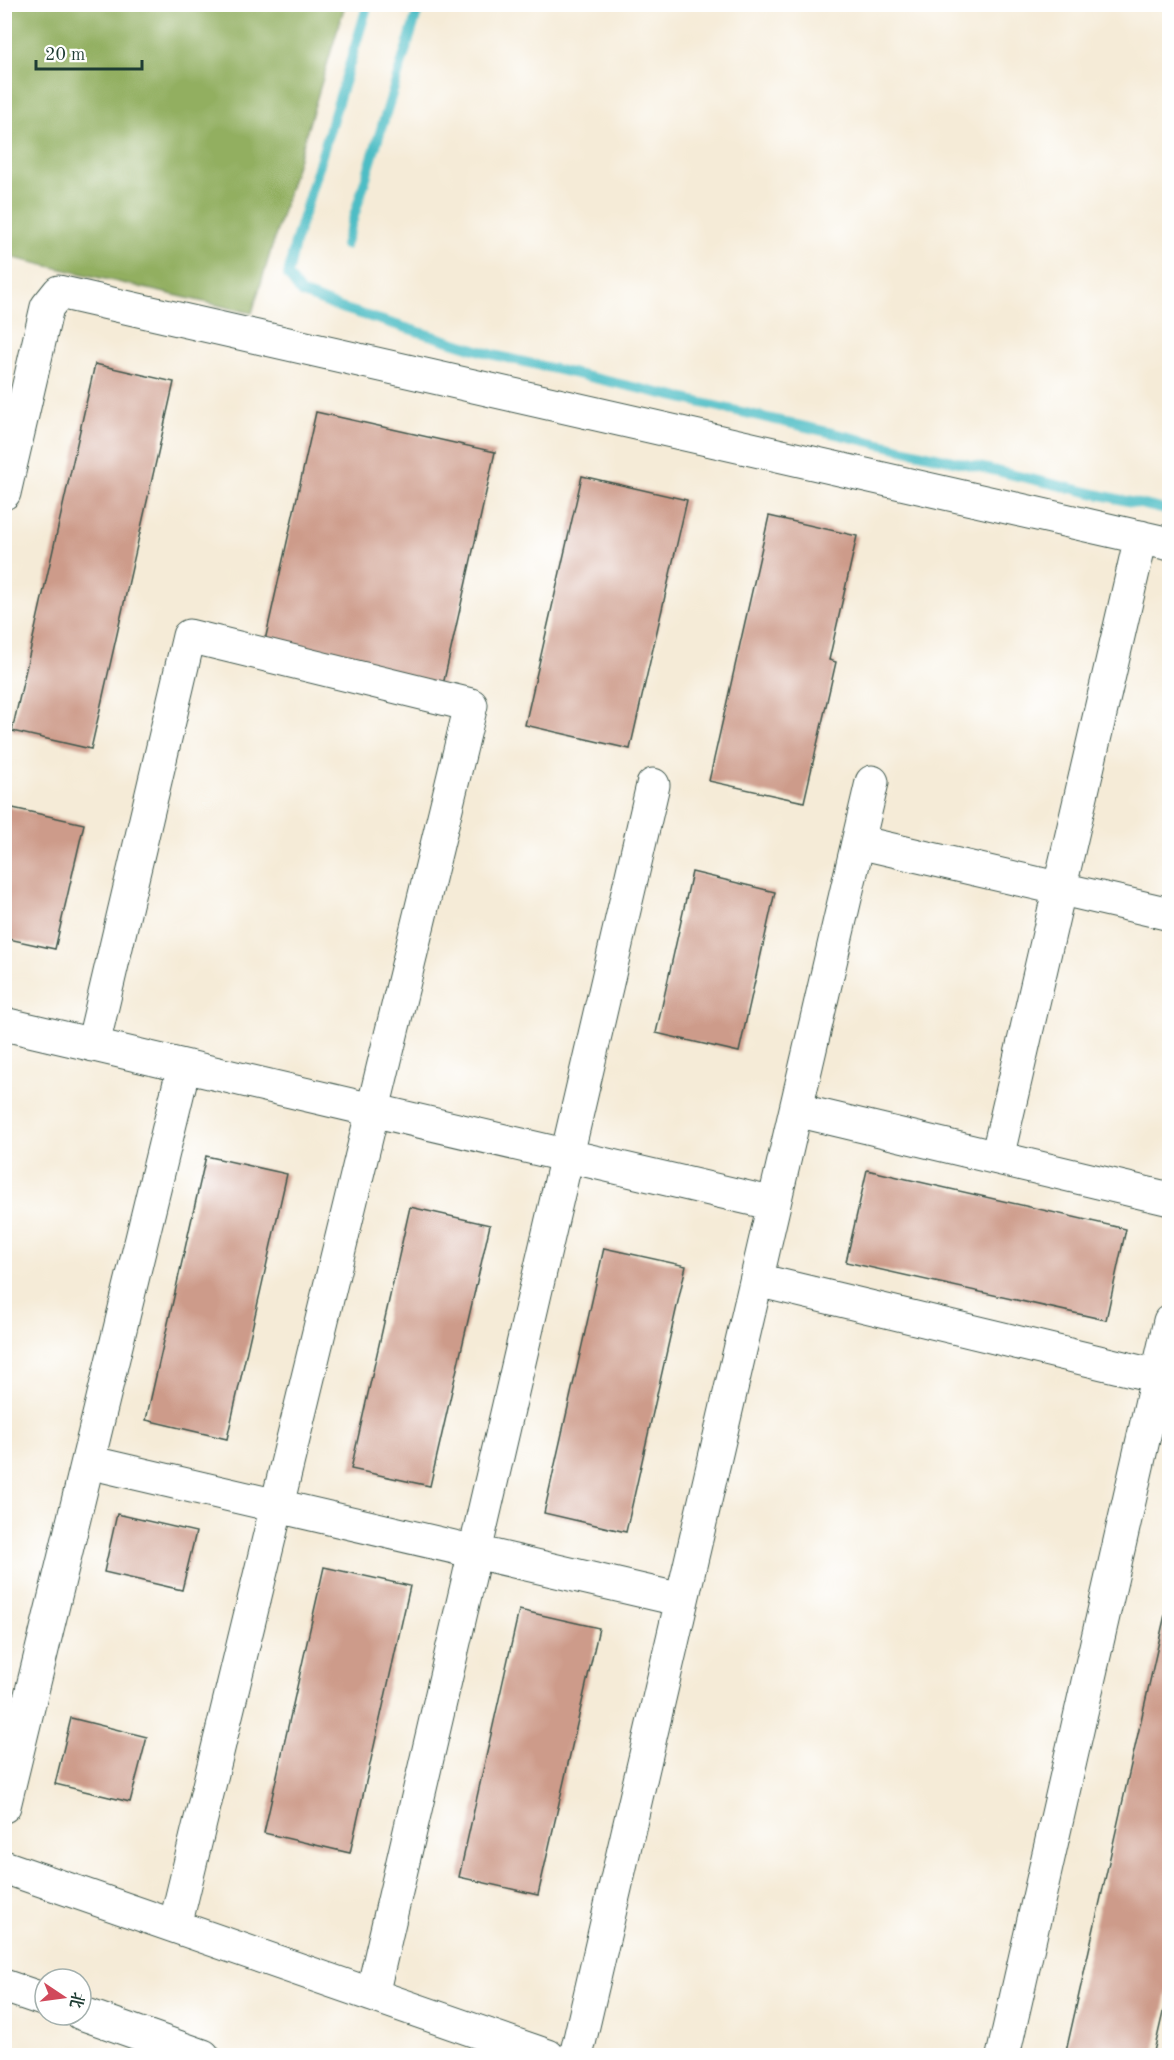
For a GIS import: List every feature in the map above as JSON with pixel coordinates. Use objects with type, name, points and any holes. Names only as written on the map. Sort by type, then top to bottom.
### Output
[{"type":"street","points":[[4,493],[47,307],[59,292],[1155,540],[1059,888],[997,1158]]},
{"type":"street","points":[[93,1045],[189,636],[471,705],[175,1926]]},
{"type":"street","points":[[576,2055],[872,782]]},
{"type":"street","points":[[372,1995],[653,784]]},
{"type":"street","points":[[858,842],[1170,914]]},
{"type":"street","points":[[4,1024],[774,1204]]},
{"type":"street","points":[[4,1806],[184,1066]]},
{"type":"street","points":[[796,1110],[1170,1198]]},
{"type":"street","points":[[757,1280],[1157,1376]]},
{"type":"street","points":[[1003,2055],[1159,1421],[1157,1376],[1170,1321]]},
{"type":"street","points":[[88,1462],[682,1600]]},
{"type":"street","points":[[4,1867],[548,2055]]},
{"type":"street","points":[[4,1986],[33,1996]]},
{"type":"street","points":[[93,2017],[203,2055]]},
{"type":"path","points":[[1162,4],[1170,7]]},
{"type":"green space","points":[[5,4],[345,5],[252,313],[5,256]]},
{"type":"building","points":[[95,364],[174,382],[91,749],[12,731]]},
{"type":"building","points":[[316,412],[495,452],[443,685],[264,645]]},
{"type":"building","points":[[582,476],[687,500],[630,749],[525,725]]},
{"type":"building","points":[[769,516],[857,536],[829,660],[836,662],[804,802],[709,781]]},
{"type":"building","points":[[4,806],[84,824],[55,949],[4,938]]},
{"type":"building","points":[[692,872],[775,892],[739,1052],[656,1033]]},
{"type":"building","points":[[206,1156],[287,1174],[227,1439],[146,1420]]},
{"type":"building","points":[[867,1170],[1126,1229],[1106,1320],[846,1262]]},
{"type":"building","points":[[410,1207],[490,1225],[430,1486],[351,1469]]},
{"type":"building","points":[[604,1248],[686,1266],[626,1532],[544,1513]]},
{"type":"building","points":[[117,1514],[196,1532],[182,1590],[104,1572]]},
{"type":"building","points":[[324,1567],[410,1586],[350,1853],[264,1833]]},
{"type":"building","points":[[1169,1597],[1170,1982],[1153,2056],[1065,2056]]},
{"type":"building","points":[[519,1610],[599,1628],[538,1895],[459,1877]]},
{"type":"building","points":[[71,1718],[147,1737],[130,1802],[55,1784]]},
{"type":"waterway","points":[[368,4],[295,243],[288,275],[301,293],[338,307],[494,355],[1170,511]]},
{"type":"waterway","points":[[345,245],[420,4]]}]
